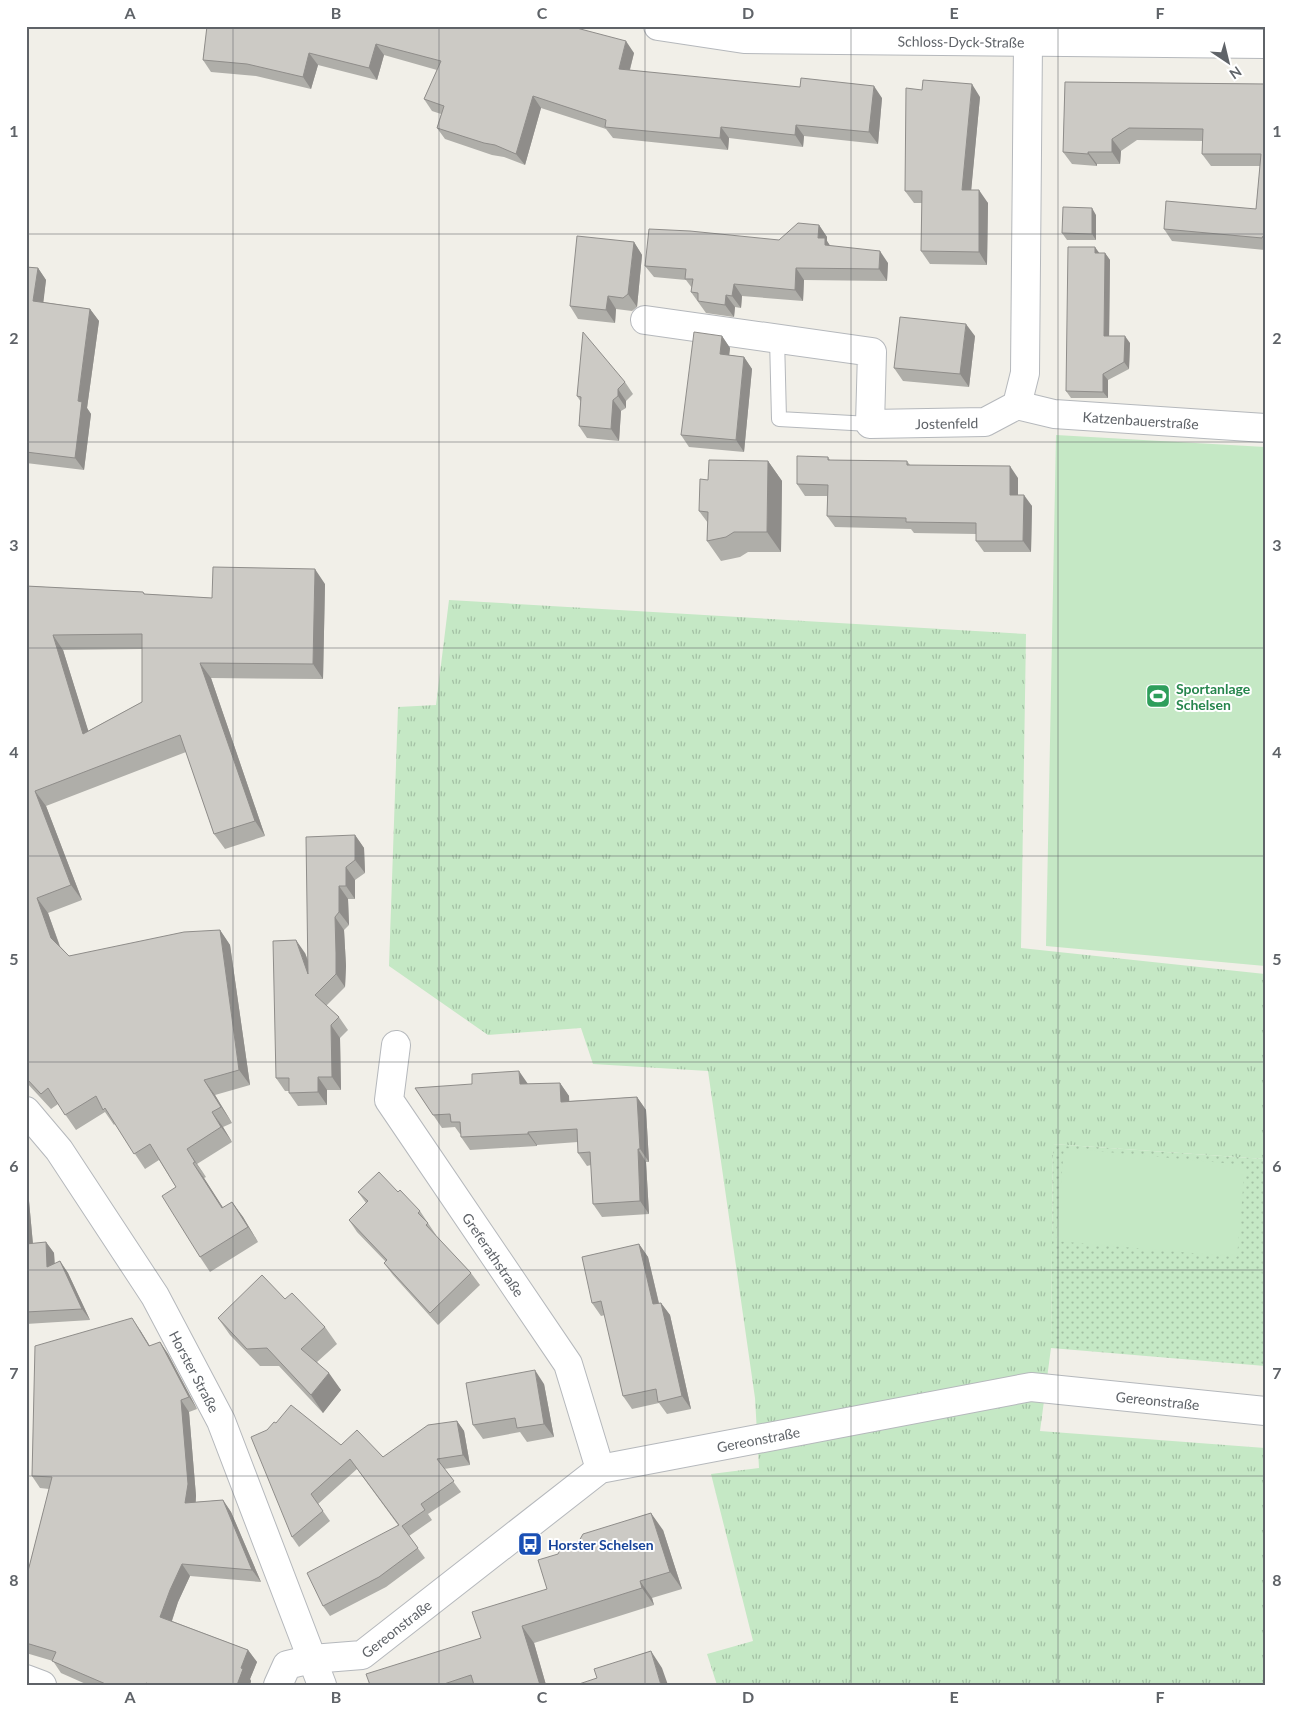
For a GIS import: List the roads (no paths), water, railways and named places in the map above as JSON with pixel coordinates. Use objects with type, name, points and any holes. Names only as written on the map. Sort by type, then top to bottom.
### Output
[{"type":"street","name":"Schloss-Dyck-Straße","points":[[658,26],[744,39],[1265,44]]},
{"type":"street","points":[[1016,405],[1025,373],[1028,42]]},
{"type":"street","points":[[645,320],[872,352],[870,424]]},
{"type":"street","name":"Jostenfeld","points":[[870,424],[985,422],[1016,405]]},
{"type":"street","name":"Katzenbauerstraße","points":[[1016,405],[1054,414],[1265,428]]},
{"type":"street","name":"Greferathstraße","points":[[396,1044],[389,1100],[568,1364],[600,1469]]},
{"type":"street","name":"Horster Straße","points":[[26,1111],[59,1150],[155,1296],[221,1421],[322,1685]]},
{"type":"street","name":"Gereonstraße","points":[[312,1659],[362,1655],[600,1469],[1031,1386],[1265,1411]]},
{"type":"street","points":[[278,1685],[287,1665],[312,1659]]},
{"type":"street","points":[[26,1679],[42,1685]]},
{"type":"lane","points":[[776,338],[779,419],[870,424]]},
{"type":"place","name":"Sportanlage Schelsen","points":[[1158,696]]},
{"type":"place","name":"Horster Schelsen","points":[[530,1544]]}]
